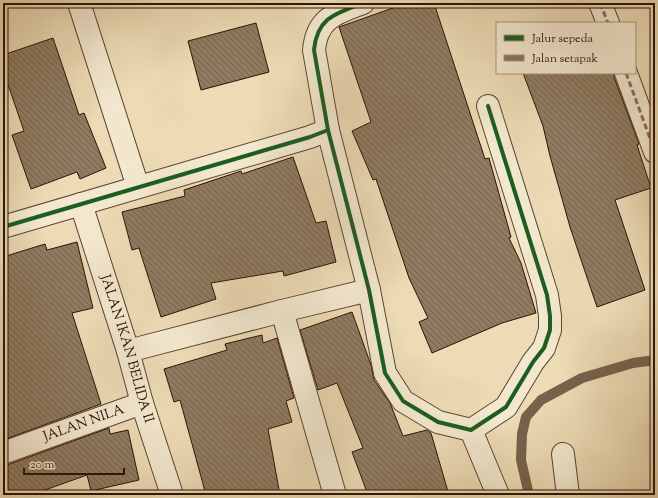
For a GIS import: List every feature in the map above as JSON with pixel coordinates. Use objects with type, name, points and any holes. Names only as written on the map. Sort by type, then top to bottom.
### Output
[{"type":"street","points":[[79,3],[138,187]]},
{"type":"street","points":[[363,3],[332,9],[320,27],[315,41],[314,50],[328,130],[368,290],[385,374],[403,401],[438,422],[471,430],[506,407],[533,362],[544,348],[550,330],[547,295],[488,106]]},
{"type":"street","points":[[600,3],[608,22]]},
{"type":"street","points":[[626,74],[655,152]]},
{"type":"street","points":[[3,226],[310,137],[328,130]]},
{"type":"street","name":"JALAN IKAN BELIDA II","points":[[80,204],[128,351],[142,403],[172,495]]},
{"type":"street","points":[[128,351],[368,290]]},
{"type":"street","points":[[282,311],[334,495]]},
{"type":"street","name":"JALAN NILA","points":[[3,453],[142,403]]},
{"type":"street","points":[[471,430],[498,495]]},
{"type":"street","points":[[563,454],[568,495]]},
{"type":"building","points":[[407,3],[434,3],[485,159],[489,158],[511,237],[509,238],[521,263],[536,313],[502,323],[432,353],[419,322],[428,318],[409,278],[376,179],[373,180],[352,131],[371,122],[339,27]]},
{"type":"building","points":[[256,23],[269,72],[201,90],[188,41]]},
{"type":"building","points":[[53,38],[79,115],[84,113],[106,168],[80,179],[77,172],[31,189],[12,135],[24,131],[3,70],[3,55]]},
{"type":"building","points":[[523,74],[614,74],[639,144],[637,145],[651,188],[615,200],[645,290],[597,307],[570,227],[543,126]]},
{"type":"building","points":[[293,157],[316,223],[326,221],[336,262],[284,276],[283,271],[211,283],[216,299],[161,317],[139,248],[132,250],[122,212],[185,196],[184,190],[241,171],[242,174]]},
{"type":"building","points":[[77,242],[93,308],[72,313],[101,404],[3,440],[3,257],[45,244],[47,250]]},
{"type":"building","points":[[352,312],[371,365],[374,380],[390,403],[403,436],[427,430],[431,433],[449,495],[368,495],[352,452],[363,448],[337,383],[318,390],[300,330]]},
{"type":"building","points":[[262,335],[263,343],[277,338],[294,398],[286,401],[292,422],[268,429],[280,495],[206,495],[180,400],[174,402],[164,369],[227,350],[225,344]]},
{"type":"building","points":[[109,428],[110,434],[128,430],[139,480],[91,491],[87,475],[31,495],[3,495],[3,465],[7,465]]},
{"type":"waterway","points":[[529,495],[521,460],[522,434],[526,417],[541,400],[582,378],[633,363],[655,360]]},
{"type":"marked path","points":[[600,3],[608,22]]},
{"type":"marked path","points":[[626,74],[655,152]]},
{"type":"cycle path","points":[[363,3],[337,14],[324,23],[319,30],[314,50],[328,130],[369,290],[385,373],[403,401],[438,422],[471,430],[506,407],[533,362],[544,348],[550,330],[547,295],[488,106]]},
{"type":"cycle path","points":[[3,227],[310,137],[328,130]]}]
